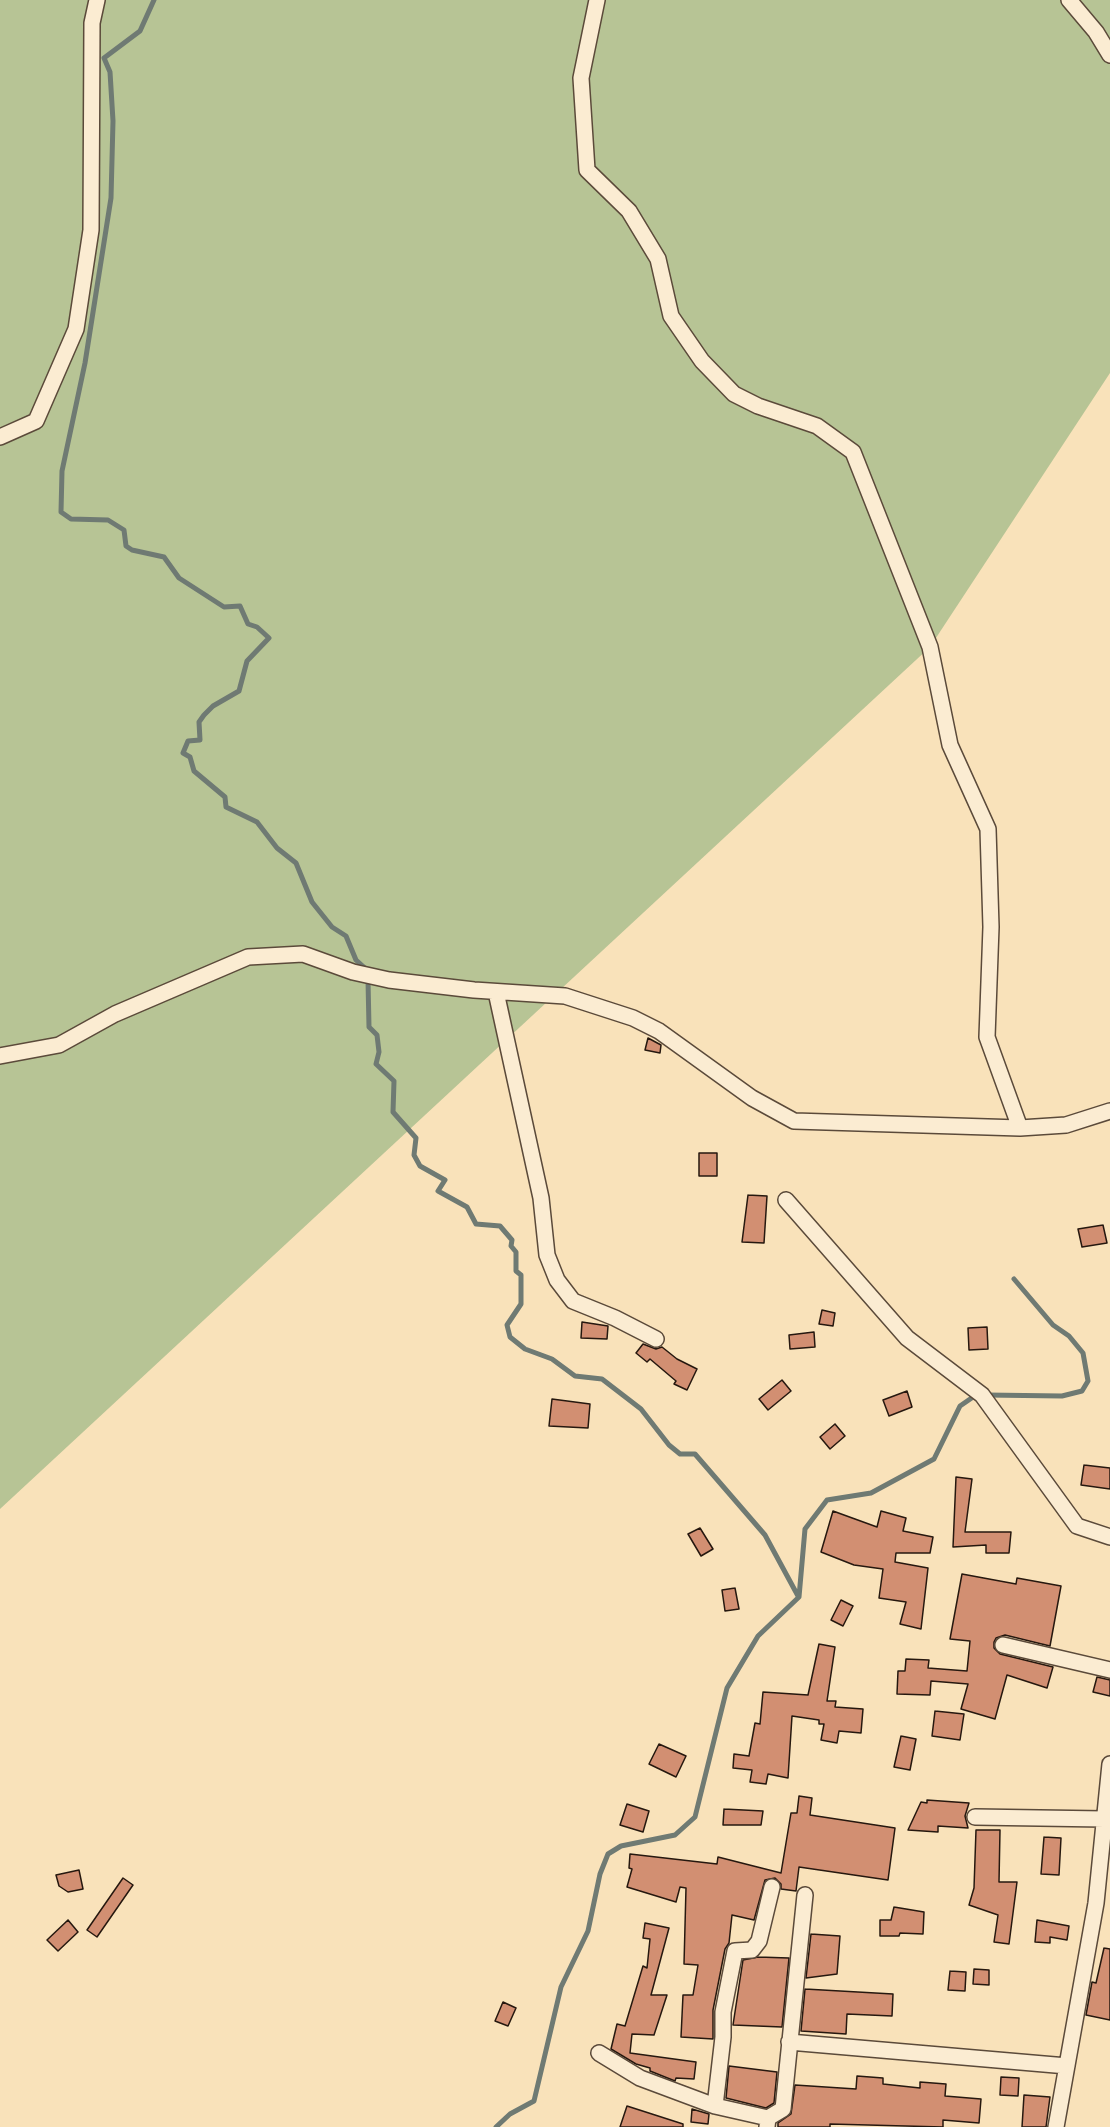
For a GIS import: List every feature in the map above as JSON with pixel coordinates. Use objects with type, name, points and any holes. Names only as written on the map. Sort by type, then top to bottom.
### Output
[{"type":"street","points":[[0,437],[36,421],[76,329],[91,230],[92,23],[97,0]]},
{"type":"street","points":[[597,0],[580,78],[587,170],[629,211],[658,259],[671,316],[702,361],[734,394],[758,406],[817,426],[853,452],[926,636],[950,745],[988,829],[991,927],[987,1036],[1020,1128]]},
{"type":"street","points":[[1069,0],[1096,32],[1110,55]]},
{"type":"street","points":[[0,1056],[59,1045],[115,1014],[248,957],[303,954],[353,972],[389,980],[496,992],[565,996],[633,1018],[659,1031],[752,1098],[794,1121],[1020,1128],[1066,1125],[1110,1111]]},
{"type":"street","points":[[496,992],[541,1198],[547,1255],[557,1280],[573,1301],[615,1318],[656,1339]]},
{"type":"street","points":[[786,1200],[907,1338],[982,1395],[1077,1526],[1110,1537]]},
{"type":"street","points":[[1003,1645],[1110,1670]]},
{"type":"street","points":[[1056,2127],[1096,1903],[1109,1770]]},
{"type":"street","points":[[975,1817],[1104,1819]]},
{"type":"street","points":[[715,2106],[723,2037],[723,2012],[735,1951],[752,1950],[759,1941],[772,1887]]},
{"type":"street","points":[[598,2053],[640,2078],[715,2106],[768,2122],[783,2109],[805,1895]]},
{"type":"street","points":[[789,2042],[1067,2066]]},
{"type":"green space","points":[[0,0],[1110,0],[1110,373],[930,647],[0,1509]]},
{"type":"building","points":[[648,1038],[661,1045],[660,1053],[645,1050]]},
{"type":"building","points":[[699,1153],[717,1153],[717,1176],[699,1176]]},
{"type":"building","points":[[748,1195],[767,1196],[764,1243],[742,1242]]},
{"type":"building","points":[[1103,1225],[1107,1243],[1082,1247],[1078,1229]]},
{"type":"building","points":[[822,1310],[835,1313],[833,1326],[819,1324]]},
{"type":"building","points":[[582,1322],[608,1326],[607,1339],[581,1338]]},
{"type":"building","points":[[987,1327],[988,1349],[969,1350],[968,1328]]},
{"type":"building","points":[[814,1332],[815,1347],[790,1349],[789,1335]]},
{"type":"building","points":[[643,1344],[656,1349],[662,1347],[677,1359],[697,1369],[687,1390],[674,1384],[676,1381],[650,1359],[647,1362],[636,1353]]},
{"type":"building","points":[[782,1380],[791,1391],[768,1410],[759,1399]]},
{"type":"building","points":[[907,1391],[912,1407],[889,1416],[883,1400]]},
{"type":"building","points":[[552,1399],[590,1404],[588,1428],[549,1426]]},
{"type":"building","points":[[835,1424],[845,1436],[830,1449],[820,1437]]},
{"type":"building","points":[[1084,1465],[1110,1468],[1110,1489],[1081,1485]]},
{"type":"building","points":[[956,1477],[972,1479],[965,1532],[1011,1532],[1009,1553],[986,1553],[986,1545],[953,1547]]},
{"type":"building","points":[[833,1511],[877,1527],[881,1511],[906,1518],[903,1531],[933,1537],[930,1553],[896,1553],[895,1562],[928,1568],[921,1629],[900,1624],[906,1602],[879,1598],[883,1569],[854,1565],[821,1552]]},
{"type":"building","points":[[700,1528],[713,1549],[701,1556],[688,1534]]},
{"type":"building","points":[[962,1574],[1016,1584],[1017,1578],[1061,1586],[1050,1646],[1005,1635],[996,1638],[994,1642],[994,1648],[1000,1654],[1053,1667],[1047,1688],[1007,1675],[995,1719],[961,1709],[968,1684],[931,1681],[930,1695],[897,1694],[898,1671],[905,1671],[906,1659],[929,1660],[928,1668],[967,1671],[970,1641],[950,1639]]},
{"type":"building","points":[[735,1588],[739,1609],[725,1611],[722,1590]]},
{"type":"building","points":[[841,1600],[853,1606],[843,1626],[831,1620]]},
{"type":"building","points":[[819,1644],[835,1647],[827,1701],[836,1701],[835,1707],[863,1709],[861,1733],[839,1731],[837,1743],[821,1740],[824,1724],[819,1724],[819,1720],[792,1716],[788,1778],[768,1774],[766,1784],[750,1782],[752,1770],[733,1768],[734,1754],[749,1756],[755,1723],[760,1724],[763,1692],[808,1695]]},
{"type":"building","points":[[1097,1677],[1110,1680],[1110,1696],[1093,1692]]},
{"type":"building","points":[[935,1711],[964,1714],[960,1740],[932,1736]]},
{"type":"building","points":[[901,1736],[916,1739],[910,1770],[894,1767]]},
{"type":"building","points":[[659,1744],[686,1756],[676,1777],[649,1764]]},
{"type":"building","points":[[799,1796],[812,1798],[810,1815],[895,1828],[888,1880],[799,1867],[796,1891],[781,1889],[781,1884],[775,1878],[765,1880],[754,1920],[732,1915],[729,1943],[725,1949],[713,2010],[713,2039],[681,2037],[683,1995],[693,1995],[698,1965],[684,1964],[686,1888],[680,1887],[676,1902],[627,1887],[632,1869],[629,1868],[630,1854],[717,1864],[718,1857],[781,1873],[791,1813],[797,1813]]},
{"type":"building","points":[[927,1800],[969,1803],[965,1816],[968,1828],[938,1826],[938,1832],[908,1830],[921,1802],[927,1803]]},
{"type":"building","points":[[627,1804],[649,1811],[643,1832],[620,1825]]},
{"type":"building","points":[[724,1809],[763,1811],[761,1825],[723,1825]]},
{"type":"building","points":[[976,1830],[1000,1830],[999,1882],[1017,1882],[1009,1944],[994,1942],[998,1915],[969,1905],[974,1888]]},
{"type":"building","points":[[1044,1837],[1061,1838],[1059,1875],[1041,1874]]},
{"type":"building","points":[[79,1870],[83,1889],[68,1892],[59,1886],[56,1875]]},
{"type":"building","points":[[123,1878],[133,1885],[97,1937],[87,1930]]},
{"type":"building","points":[[894,1907],[924,1912],[923,1934],[900,1933],[899,1936],[880,1936],[880,1920],[891,1920]]},
{"type":"building","points":[[68,1920],[78,1932],[58,1951],[47,1940]]},
{"type":"building","points":[[1037,1920],[1069,1926],[1067,1940],[1050,1937],[1050,1943],[1035,1942]]},
{"type":"building","points":[[645,1923],[669,1928],[651,1995],[667,1995],[654,2035],[632,2034],[630,2053],[696,2062],[694,2079],[676,2078],[675,2081],[650,2071],[650,2068],[636,2064],[611,2049],[617,2024],[625,2026],[643,1966],[647,1968],[650,1939],[643,1938]]},
{"type":"building","points":[[811,1934],[840,1936],[837,1974],[806,1978]]},
{"type":"building","points":[[1104,1948],[1110,1949],[1110,2020],[1086,2015],[1092,1982],[1096,1983]]},
{"type":"building","points":[[758,1957],[789,1958],[782,2027],[733,2025],[743,1960]]},
{"type":"building","points":[[974,1969],[989,1970],[989,1985],[973,1984]]},
{"type":"building","points":[[950,1971],[966,1972],[965,1991],[948,1990]]},
{"type":"building","points":[[805,1989],[893,1994],[892,2016],[847,2014],[846,2034],[801,2031]]},
{"type":"building","points":[[503,2002],[516,2008],[508,2026],[495,2021]]},
{"type":"building","points":[[729,2066],[777,2072],[774,2103],[766,2108],[726,2098]]},
{"type":"building","points":[[857,2076],[883,2078],[883,2084],[920,2088],[920,2082],[946,2084],[945,2096],[981,2099],[979,2123],[943,2120],[943,2127],[830,2124],[830,2127],[778,2127],[778,2123],[791,2114],[795,2085],[856,2089]]},
{"type":"building","points":[[1001,2077],[1019,2078],[1018,2096],[1000,2095]]},
{"type":"building","points":[[1024,2095],[1050,2097],[1046,2127],[1022,2127]]},
{"type":"building","points":[[627,2106],[683,2124],[683,2127],[620,2127]]},
{"type":"building","points":[[692,2109],[709,2114],[708,2124],[691,2122]]},
{"type":"waterway","points":[[154,0],[140,31],[104,58],[110,72],[113,121],[111,198],[85,363],[62,471],[61,512],[71,519],[108,520],[124,530],[126,546],[132,550],[164,557],[179,578],[224,607],[240,606],[248,624],[257,627],[269,638],[247,661],[239,691],[213,706],[204,715],[199,722],[200,740],[188,741],[183,753],[190,757],[194,771],[225,797],[226,807],[257,822],[277,848],[296,863],[312,902],[332,927],[346,936],[356,960],[367,970]]},
{"type":"waterway","points":[[368,980],[369,1027],[377,1035],[379,1052],[376,1064],[394,1081],[393,1112],[416,1138],[414,1155],[420,1166],[445,1180],[438,1191],[467,1207],[476,1224],[500,1226],[512,1240],[511,1246],[516,1252],[516,1271],[521,1275],[521,1304],[507,1325],[510,1337],[525,1349],[552,1359],[575,1376],[602,1379],[641,1409],[669,1445],[680,1454],[695,1454],[765,1535],[798,1596]]},
{"type":"waterway","points":[[986,1395],[1062,1396],[1082,1391],[1088,1381],[1083,1353],[1069,1336],[1053,1325],[1014,1279]]},
{"type":"waterway","points":[[496,2127],[510,2114],[534,2101],[561,1987],[588,1931],[600,1874],[608,1854],[621,1846],[675,1835],[695,1817],[727,1688],[758,1636],[799,1597],[805,1529],[827,1500],[871,1493],[934,1459],[960,1406],[976,1395]]}]
